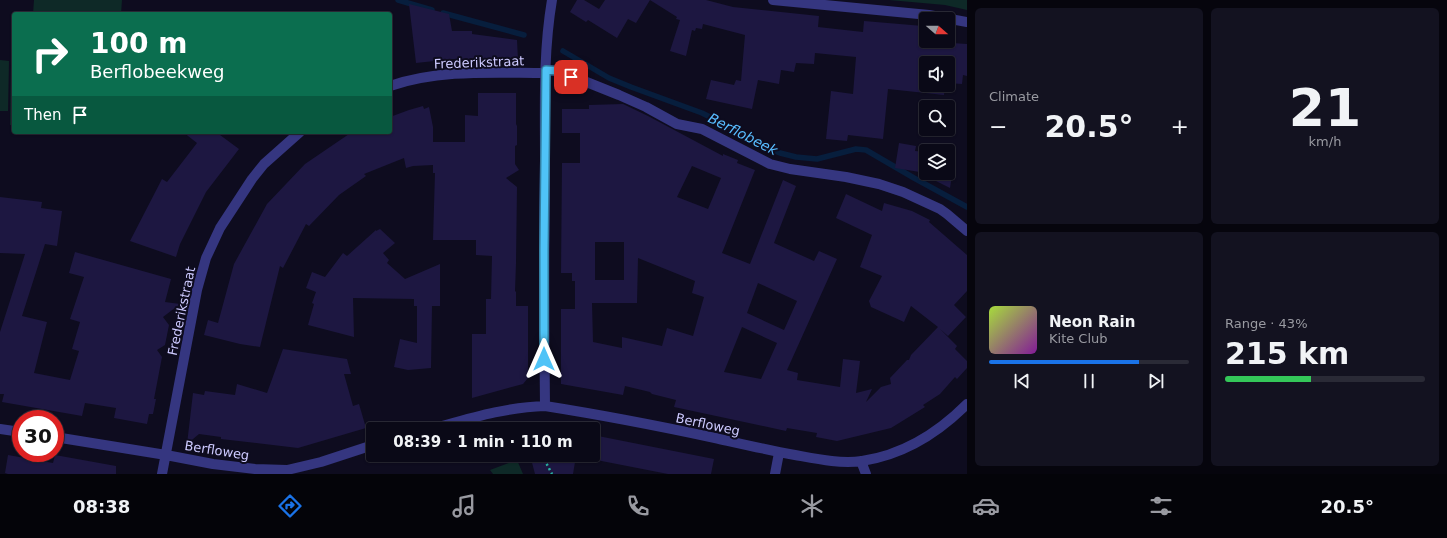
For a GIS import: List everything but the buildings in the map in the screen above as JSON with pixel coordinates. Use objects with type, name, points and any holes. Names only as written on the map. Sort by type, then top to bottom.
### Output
[{"type":"street","points":[[545,406],[545,72],[548,24],[552,0]]},
{"type":"street","points":[[773,0],[929,15],[967,22]]},
{"type":"street","name":"Frederikstraat","points":[[392,85],[407,80],[434,75],[559,71],[646,107],[677,124],[702,129],[770,164],[790,169],[846,177],[879,184],[903,192],[940,209],[967,231]]},
{"type":"street","name":"Frederikstraat","points":[[162,474],[197,290],[206,258],[220,228],[252,180],[264,164],[297,134]]},
{"type":"street","name":"Berfloweg","points":[[458,422],[525,406],[545,406],[687,432],[825,461],[861,461],[901,449],[927,437],[951,420],[967,404]]},
{"type":"street","points":[[0,429],[12,431]]},
{"type":"street","name":"Berfloweg","points":[[64,439],[166,454],[213,464],[255,469],[287,470],[321,462],[366,447]]},
{"type":"street","points":[[775,474],[779,452]]},
{"type":"street","points":[[861,461],[866,474]]},
{"type":"path","points":[[546,462],[552,474]]},
{"type":"green space","points":[[34,0],[122,0],[121,12],[33,12]]},
{"type":"green space","points":[[889,0],[967,0],[967,10],[945,5]]},
{"type":"green space","points":[[0,60],[9,61],[8,111],[0,111]]},
{"type":"green space","points":[[11,65],[12,65],[12,125],[10,125]]},
{"type":"green space","points":[[512,462],[518,462],[523,474],[493,474],[490,470]]},
{"type":"waterway","name":"Berflobeek","points":[[398,0],[432,10]]},
{"type":"waterway","name":"Berflobeek","points":[[443,13],[524,35]]},
{"type":"waterway","name":"Berflobeek","points":[[563,51],[609,78],[702,113],[738,131],[761,145],[780,153],[796,157],[817,159],[856,149],[866,150],[967,207]]},
{"type":"route","points":[[544,359],[546,70],[559,71],[571,77]]}]
